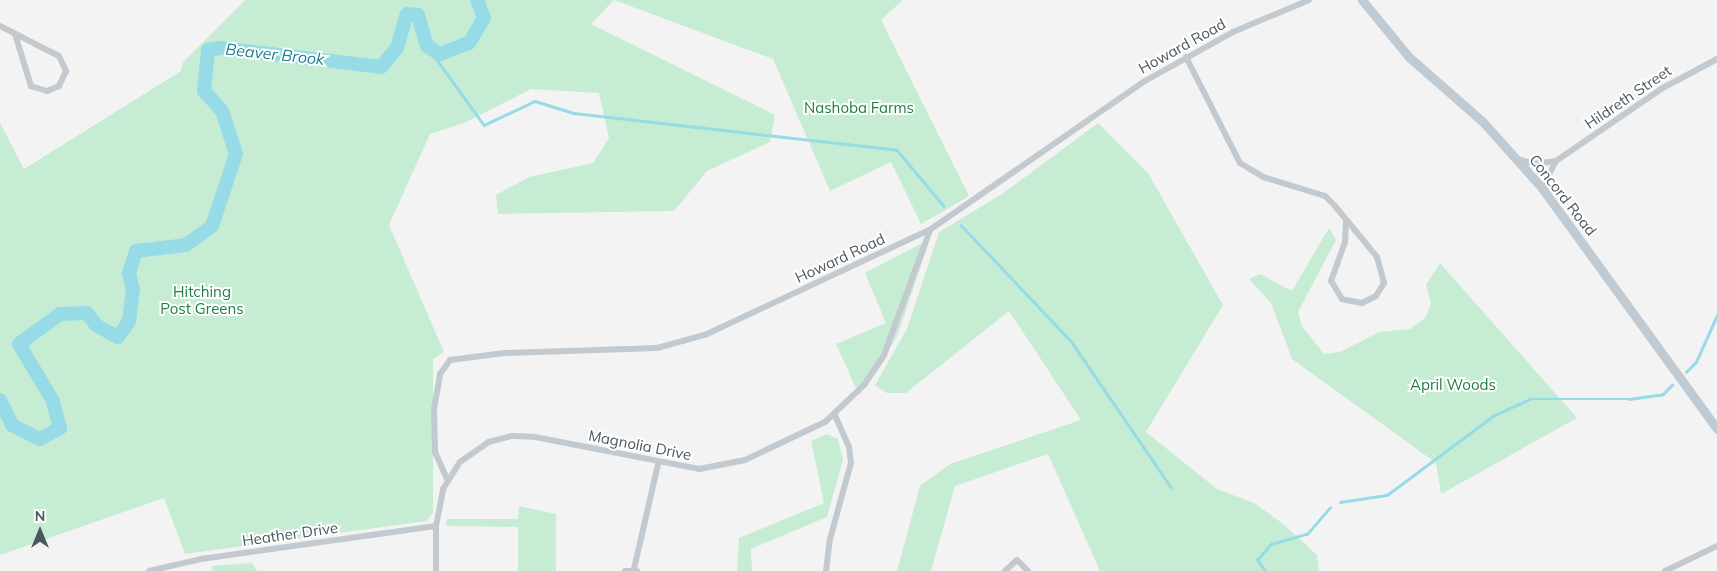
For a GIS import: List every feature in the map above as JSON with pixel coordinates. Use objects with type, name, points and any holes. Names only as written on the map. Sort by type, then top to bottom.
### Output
[{"type":"main road","name":"Concord Road","points":[[1362,0],[1435,83],[1518,159],[1542,188],[1717,429]]},
{"type":"street","name":"Howard Road","points":[[446,479],[435,452],[434,409],[440,374],[450,360],[680,344],[931,229],[1022,170],[1118,98],[1186,57],[1309,0]]},
{"type":"street","points":[[0,26],[62,59],[65,75],[59,86],[47,91],[31,86],[15,34]]},
{"type":"street","points":[[1186,57],[1240,163],[1263,177],[1320,193],[1346,220],[1384,273],[1379,293],[1362,303],[1342,299],[1331,281],[1345,242],[1346,220]]},
{"type":"street","name":"Hildreth Street","points":[[1518,159],[1534,164],[1556,161],[1661,89],[1717,59]]},
{"type":"street","name":"Hildreth Street","points":[[1542,188],[1556,161]]},
{"type":"street","name":"Magnolia Drive","points":[[446,479],[477,448],[511,436],[546,439],[658,464],[699,469],[731,464],[835,415],[864,385],[891,342],[931,229]]},
{"type":"street","points":[[826,571],[830,539],[851,463],[849,447],[835,415]]},
{"type":"street","points":[[625,571],[636,570],[658,464]]},
{"type":"street","points":[[436,571],[436,526],[446,479]]},
{"type":"street","name":"Heather Drive","points":[[148,571],[436,526]]},
{"type":"street","points":[[1665,571],[1717,546]]},
{"type":"street","points":[[1005,571],[1017,560],[1028,571]]},
{"type":"green space","name":"Hitching Post Greens","points":[[245,0],[614,0],[591,24],[775,115],[770,142],[707,171],[674,211],[498,214],[496,195],[529,177],[593,163],[609,138],[599,93],[531,89],[464,123],[430,134],[389,225],[444,352],[433,359],[433,513],[427,521],[185,554],[164,498],[0,555],[0,123],[24,169],[181,71],[183,62]]},
{"type":"green space","name":"Nashoba Farms","points":[[614,0],[903,0],[881,20],[969,196],[921,224],[891,162],[830,191],[773,59]]},
{"type":"green space","points":[[1098,123],[1148,173],[1223,305],[1146,432],[1217,489],[1254,503],[1282,523],[1317,555],[1319,571],[1100,571],[1048,454],[955,486],[931,571],[897,571],[920,486],[950,464],[1081,420],[1009,311],[906,393],[887,393],[875,385],[907,329],[939,232],[1002,194]]},
{"type":"green space","name":"April Woods","points":[[1329,228],[1336,240],[1298,312],[1302,326],[1324,354],[1340,352],[1379,332],[1410,329],[1425,318],[1431,304],[1426,285],[1440,263],[1577,418],[1441,494],[1436,463],[1292,359],[1271,303],[1249,279],[1260,274],[1292,291]]},
{"type":"green space","points":[[930,239],[897,337],[859,395],[836,344],[886,323],[865,273]]},
{"type":"green space","points":[[827,434],[838,439],[843,460],[827,517],[751,549],[752,571],[737,571],[739,538],[824,503],[811,441]]},
{"type":"green space","points":[[519,506],[556,514],[556,571],[518,571],[518,527],[446,526],[447,519],[518,519]]},
{"type":"green space","points":[[252,563],[257,571],[213,571],[211,566]]},
{"type":"waterway","name":"Beaver Brook","points":[[0,400],[12,425],[40,439],[60,428],[53,401],[19,344],[60,314],[87,313],[96,325],[118,337],[129,321],[133,290],[129,273],[136,251],[186,245],[212,226],[236,154],[222,111],[204,91],[208,50],[220,48],[381,67],[397,48],[407,14],[418,15],[427,46],[440,54],[469,43],[484,18],[477,0]]},
{"type":"waterway","points":[[427,46],[484,125],[535,101],[574,113],[897,150],[944,206]]},
{"type":"waterway","points":[[961,225],[1071,341],[1171,487]]},
{"type":"waterway","points":[[1686,372],[1696,362],[1717,315]]},
{"type":"waterway","points":[[1340,502],[1387,495],[1493,416],[1530,399],[1629,399],[1663,394],[1672,385]]},
{"type":"waterway","points":[[1265,571],[1257,560],[1271,544],[1307,534],[1330,508]]}]
